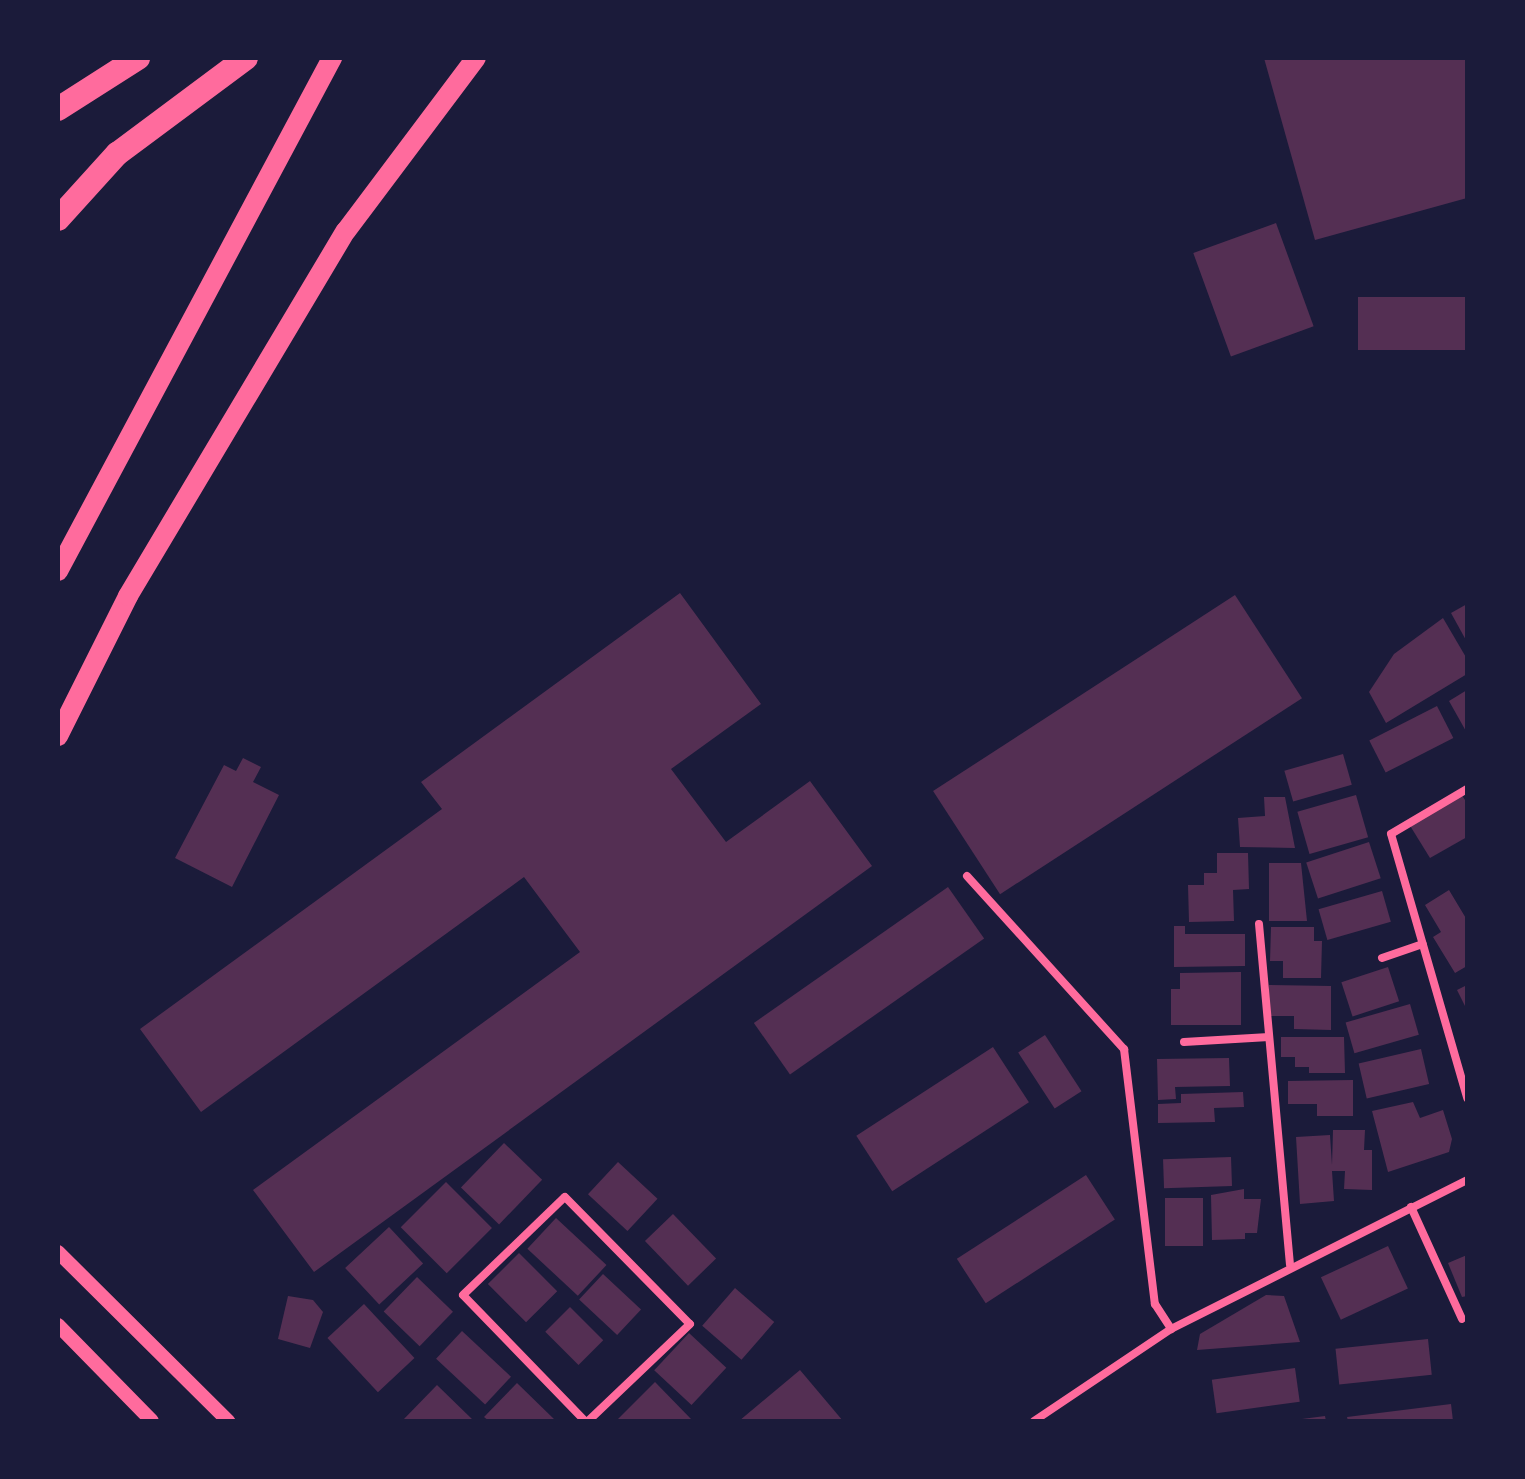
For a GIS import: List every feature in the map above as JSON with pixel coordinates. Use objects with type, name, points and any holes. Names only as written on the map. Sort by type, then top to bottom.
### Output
[{"type":"highway","points":[[58,109],[138,58]]},
{"type":"highway","points":[[58,219],[117,154],[246,58]]},
{"type":"main road","points":[[58,571],[332,58]]},
{"type":"main road","points":[[58,736],[128,596],[346,231],[476,58]]},
{"type":"street","points":[[1467,789],[1391,834],[1467,1098]]},
{"type":"street","points":[[967,876],[1124,1049],[1155,1304],[1171,1329]]},
{"type":"street","points":[[1259,924],[1290,1265]]},
{"type":"street","points":[[1382,958],[1423,944]]},
{"type":"street","points":[[1184,1042],[1269,1037]]},
{"type":"street","points":[[1037,1420],[1171,1329],[1290,1265],[1467,1180]]},
{"type":"street","points":[[565,1197],[690,1324],[586,1421],[463,1295],[565,1197]]},
{"type":"street","points":[[1411,1207],[1462,1319]]},
{"type":"street","points":[[58,1252],[228,1421]]},
{"type":"street","points":[[58,1325],[152,1421]]},
{"type":"building","points":[[1264,58],[1467,58],[1467,198],[1315,240]]},
{"type":"building","points":[[1276,223],[1314,326],[1231,356],[1193,253]]},
{"type":"building","points":[[1358,297],[1467,297],[1467,350],[1358,350]]},
{"type":"building","points":[[680,593],[761,704],[671,769],[726,842],[810,781],[872,866],[314,1272],[253,1190],[580,952],[524,877],[201,1112],[140,1029],[442,809],[421,782]]},
{"type":"building","points":[[1235,595],[1302,698],[1000,894],[933,791]]},
{"type":"building","points":[[1467,604],[1467,642],[1451,613]]},
{"type":"building","points":[[1443,618],[1467,659],[1467,674],[1386,723],[1369,692],[1394,654]]},
{"type":"building","points":[[1467,690],[1467,733],[1449,701]]},
{"type":"building","points":[[1437,706],[1453,738],[1386,773],[1369,741]]},
{"type":"building","points":[[1343,754],[1352,785],[1293,802],[1284,771]]},
{"type":"building","points":[[243,758],[261,767],[253,782],[279,795],[232,887],[175,858],[224,765],[236,771]]},
{"type":"building","points":[[1461,794],[1467,803],[1467,837],[1430,858],[1409,824]]},
{"type":"building","points":[[1356,795],[1368,837],[1309,854],[1297,812]]},
{"type":"building","points":[[1264,797],[1285,797],[1295,848],[1240,847],[1238,818],[1265,816]]},
{"type":"building","points":[[1369,842],[1381,878],[1318,899],[1306,862]]},
{"type":"building","points":[[1217,853],[1248,853],[1249,889],[1233,890],[1234,921],[1189,922],[1188,885],[1204,885],[1204,873],[1217,873]]},
{"type":"building","points":[[1269,863],[1301,863],[1307,921],[1269,921]]},
{"type":"building","points":[[948,887],[984,939],[790,1075],[754,1023]]},
{"type":"building","points":[[1449,890],[1467,920],[1467,966],[1455,973],[1433,937],[1441,932],[1425,905]]},
{"type":"building","points":[[1382,891],[1391,922],[1327,940],[1319,909]]},
{"type":"building","points":[[1174,926],[1185,926],[1185,934],[1245,934],[1245,966],[1174,967]]},
{"type":"building","points":[[1271,927],[1314,927],[1314,941],[1322,941],[1321,978],[1283,978],[1283,961],[1270,961]]},
{"type":"building","points":[[1388,967],[1399,1001],[1353,1016],[1341,982]]},
{"type":"building","points":[[1241,972],[1241,1025],[1171,1025],[1171,989],[1180,989],[1180,973]]},
{"type":"building","points":[[1269,985],[1331,986],[1331,1030],[1294,1029],[1294,1016],[1269,1016]]},
{"type":"building","points":[[1467,985],[1467,1010],[1457,990]]},
{"type":"building","points":[[1410,1004],[1419,1035],[1354,1053],[1346,1022]]},
{"type":"building","points":[[1045,1035],[1081,1091],[1055,1109],[1018,1052]]},
{"type":"building","points":[[1281,1037],[1344,1037],[1345,1073],[1309,1073],[1309,1067],[1295,1067],[1295,1057],[1281,1057]]},
{"type":"building","points":[[993,1047],[1029,1102],[892,1191],[856,1136]]},
{"type":"building","points":[[1421,1049],[1429,1084],[1367,1098],[1359,1063]]},
{"type":"building","points":[[1229,1058],[1230,1086],[1175,1087],[1176,1099],[1158,1100],[1157,1059]]},
{"type":"building","points":[[1353,1080],[1353,1116],[1317,1116],[1317,1104],[1288,1104],[1288,1081]]},
{"type":"building","points":[[1243,1092],[1244,1107],[1214,1108],[1215,1122],[1158,1123],[1158,1104],[1181,1103],[1181,1094]]},
{"type":"building","points":[[1413,1102],[1420,1118],[1443,1110],[1452,1139],[1449,1152],[1388,1172],[1372,1111]]},
{"type":"building","points":[[1333,1130],[1365,1130],[1364,1150],[1372,1150],[1372,1190],[1344,1189],[1345,1171],[1332,1171],[1334,1201],[1300,1204],[1296,1137],[1330,1135],[1332,1165]]},
{"type":"building","points":[[504,1143],[542,1180],[499,1224],[461,1188]]},
{"type":"building","points":[[1231,1157],[1232,1186],[1164,1188],[1163,1159]]},
{"type":"building","points":[[618,1162],[657,1199],[627,1231],[588,1194]]},
{"type":"building","points":[[1086,1175],[1115,1219],[986,1303],[957,1259]]},
{"type":"building","points":[[446,1182],[492,1228],[447,1273],[401,1227]]},
{"type":"building","points":[[1244,1189],[1244,1199],[1261,1199],[1257,1233],[1245,1233],[1245,1239],[1212,1240],[1211,1195]]},
{"type":"building","points":[[1165,1198],[1203,1198],[1203,1246],[1165,1246]]},
{"type":"building","points":[[673,1214],[716,1259],[688,1286],[645,1241]]},
{"type":"building","points":[[556,1218],[606,1265],[578,1296],[527,1249]]},
{"type":"building","points":[[389,1227],[423,1264],[379,1304],[345,1268]]},
{"type":"building","points":[[1388,1246],[1408,1289],[1341,1320],[1321,1277]]},
{"type":"building","points":[[519,1253],[557,1291],[526,1322],[488,1284]]},
{"type":"building","points":[[1467,1255],[1467,1296],[1462,1297],[1448,1263]]},
{"type":"building","points":[[603,1274],[641,1309],[617,1335],[579,1300]]},
{"type":"building","points":[[417,1277],[453,1312],[420,1346],[384,1312]]},
{"type":"building","points":[[735,1288],[774,1322],[741,1360],[702,1326]]},
{"type":"building","points":[[1266,1295],[1284,1296],[1300,1342],[1197,1350],[1200,1334]]},
{"type":"building","points":[[288,1296],[313,1300],[323,1312],[310,1348],[278,1339]]},
{"type":"building","points":[[364,1304],[414,1358],[378,1392],[327,1338]]},
{"type":"building","points":[[570,1307],[603,1340],[578,1365],[545,1332]]},
{"type":"building","points":[[462,1331],[511,1377],[485,1404],[436,1359]]},
{"type":"building","points":[[689,1333],[726,1368],[692,1405],[654,1370]]},
{"type":"building","points":[[1428,1339],[1432,1375],[1339,1385],[1336,1349]]},
{"type":"building","points":[[1295,1368],[1300,1402],[1217,1413],[1212,1380]]},
{"type":"building","points":[[800,1370],[843,1421],[739,1421]]},
{"type":"building","points":[[655,1382],[692,1420],[618,1421],[617,1420]]},
{"type":"building","points":[[517,1383],[556,1421],[489,1421],[484,1417]]},
{"type":"building","points":[[437,1385],[474,1421],[402,1421]]},
{"type":"building","points":[[1451,1404],[1453,1421],[1348,1421],[1347,1417]]},
{"type":"building","points":[[1325,1416],[1326,1421],[1302,1419]]}]
